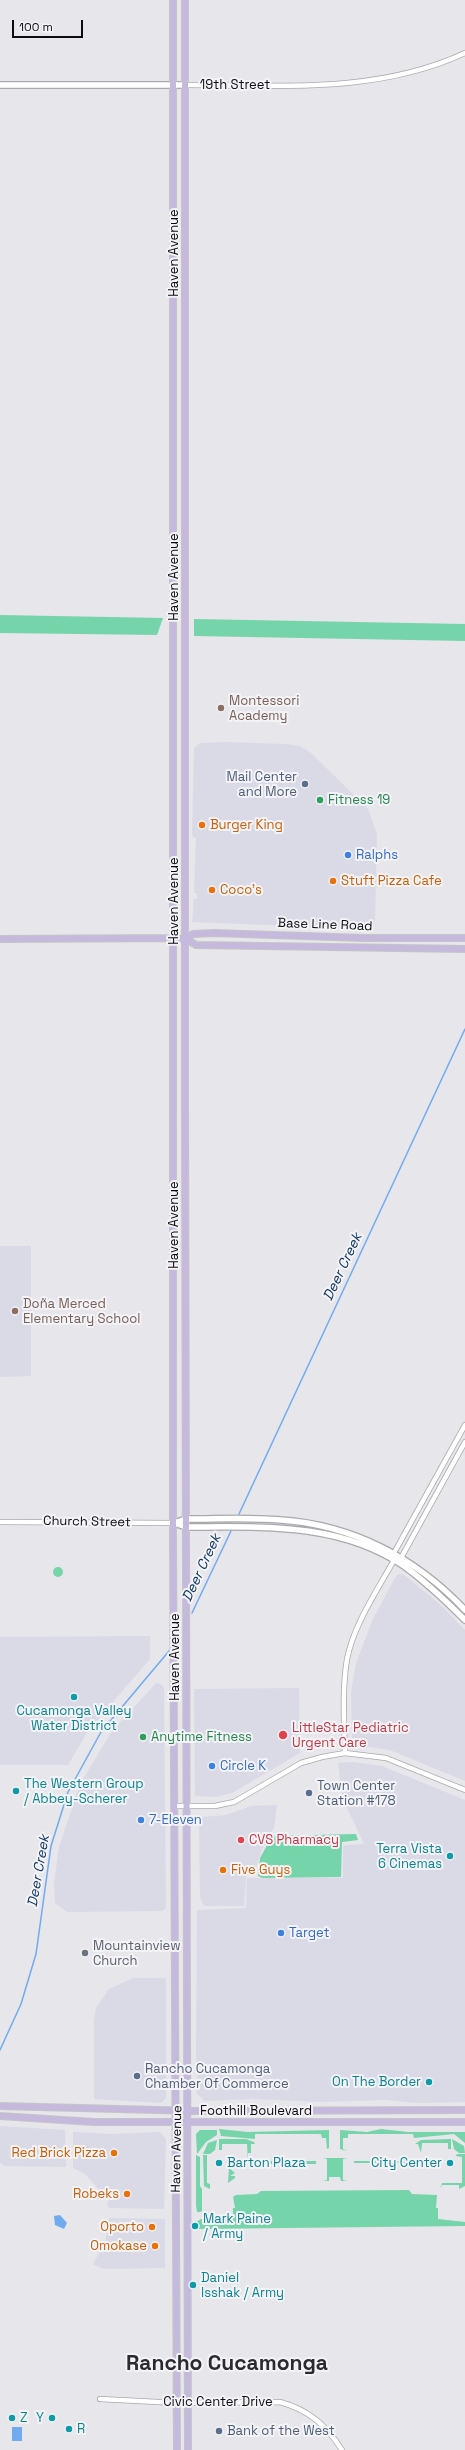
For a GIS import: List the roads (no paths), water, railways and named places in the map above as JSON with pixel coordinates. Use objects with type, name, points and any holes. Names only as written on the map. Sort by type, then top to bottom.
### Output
[{"type":"main road","name":"Haven Avenue","points":[[173,0],[173,938],[177,2450]]},
{"type":"main road","name":"Haven Avenue","points":[[186,0],[186,1527],[188,1806],[188,2450]]},
{"type":"main road","name":"19th Street","points":[[0,85],[185,85]]},
{"type":"main road","name":"Base Line Road","points":[[186,939],[193,934],[363,938],[465,938]]},
{"type":"main road","name":"Base Line Road","points":[[0,939],[173,938],[186,939],[196,945],[465,949]]},
{"type":"main road","name":"Church Street","points":[[174,1523],[186,1519],[281,1520],[335,1528],[394,1553],[437,1584],[465,1610]]},
{"type":"main road","name":"Church Street","points":[[174,1523],[186,1527],[280,1527],[316,1531],[354,1542],[394,1560],[420,1579],[465,1620]]},
{"type":"main road","name":"Foothill Boulevard","points":[[0,2106],[176,2111],[465,2110]]},
{"type":"main road","name":"Foothill Boulevard","points":[[0,2116],[94,2122],[465,2122]]},
{"type":"street","name":"19th Street","points":[[185,85],[347,84],[386,79],[411,73],[446,62],[465,53]]},
{"type":"street","points":[[345,1753],[344,1681],[348,1657],[366,1612],[394,1560],[394,1553],[465,1425]]},
{"type":"street","points":[[394,1560],[401,1558],[465,1442]]},
{"type":"street","name":"Church Street","points":[[0,1522],[174,1523]]},
{"type":"street","points":[[175,1806],[215,1806],[234,1802],[301,1763],[345,1753],[386,1758],[465,1790]]},
{"type":"street","name":"Civic Center Drive","points":[[100,2399],[177,2403],[266,2401],[294,2406],[315,2417],[328,2428],[342,2450]]},
{"type":"water","points":[[60,2215],[67,2223],[64,2229],[55,2225],[54,2216]]},
{"type":"water","points":[[12,2427],[22,2427],[22,2441],[12,2441]]},
{"type":"waterway","name":"Deer Creek","points":[[239,1514],[465,1029]]},
{"type":"waterway","name":"Deer Creek","points":[[192,1613],[231,1531]]},
{"type":"waterway","name":"Deer Creek","points":[[0,2050],[21,2004],[36,1954],[51,1846],[68,1792],[101,1732],[169,1651]]},
{"type":"place","name":"Montessori Academy","points":[[221,708]]},
{"type":"place","name":"Mail Center and More","points":[[305,784]]},
{"type":"place","name":"Fitness 19","points":[[320,800]]},
{"type":"place","name":"Burger King","points":[[202,825]]},
{"type":"place","name":"Ralphs","points":[[348,855]]},
{"type":"place","name":"Stuft Pizza Cafe","points":[[333,881]]},
{"type":"place","name":"Coco's","points":[[212,890]]},
{"type":"place","name":"Doña Merced Elementary School","points":[[15,1311]]},
{"type":"place","name":"Cucamonga Valley Water District","points":[[74,1697]]},
{"type":"place","name":"LittleStar Pediatric Urgent Care","points":[[283,1735]]},
{"type":"place","name":"Anytime Fitness","points":[[143,1737]]},
{"type":"place","name":"Circle K","points":[[212,1766]]},
{"type":"place","name":"The Western Group / Abbey-Scherer","points":[[16,1791]]},
{"type":"place","name":"Town Center Station #178","points":[[309,1793]]},
{"type":"place","name":"7-Eleven","points":[[141,1820]]},
{"type":"place","name":"CVS Pharmacy","points":[[241,1840]]},
{"type":"place","name":"Terra Vista 6 Cinemas","points":[[450,1856]]},
{"type":"place","name":"Five Guys","points":[[223,1870]]},
{"type":"place","name":"Target","points":[[281,1933]]},
{"type":"place","name":"Mountainview Church","points":[[85,1953]]},
{"type":"place","name":"Rancho Cucamonga Chamber Of Commerce","points":[[137,2076]]},
{"type":"place","name":"On The Border","points":[[429,2082]]},
{"type":"place","name":"Red Brick Pizza","points":[[114,2153]]},
{"type":"place","name":"Barton Plaza","points":[[219,2163]]},
{"type":"place","name":"City Center","points":[[450,2163]]},
{"type":"place","name":"Robeks","points":[[127,2194]]},
{"type":"place","name":"Mark Paine / Army","points":[[195,2226]]},
{"type":"place","name":"Oporto","points":[[152,2227]]},
{"type":"place","name":"Omokase","points":[[155,2246]]},
{"type":"place","name":"Daniel Isshak / Army","points":[[193,2285]]},
{"type":"place","name":"Z","points":[[12,2418]]},
{"type":"place","name":"Y","points":[[52,2418]]},
{"type":"place","name":"R","points":[[69,2429]]},
{"type":"place","name":"Bank of the West","points":[[219,2431]]},
{"type":"district","name":"Rancho Cucamonga","points":[[227,2364]]}]
